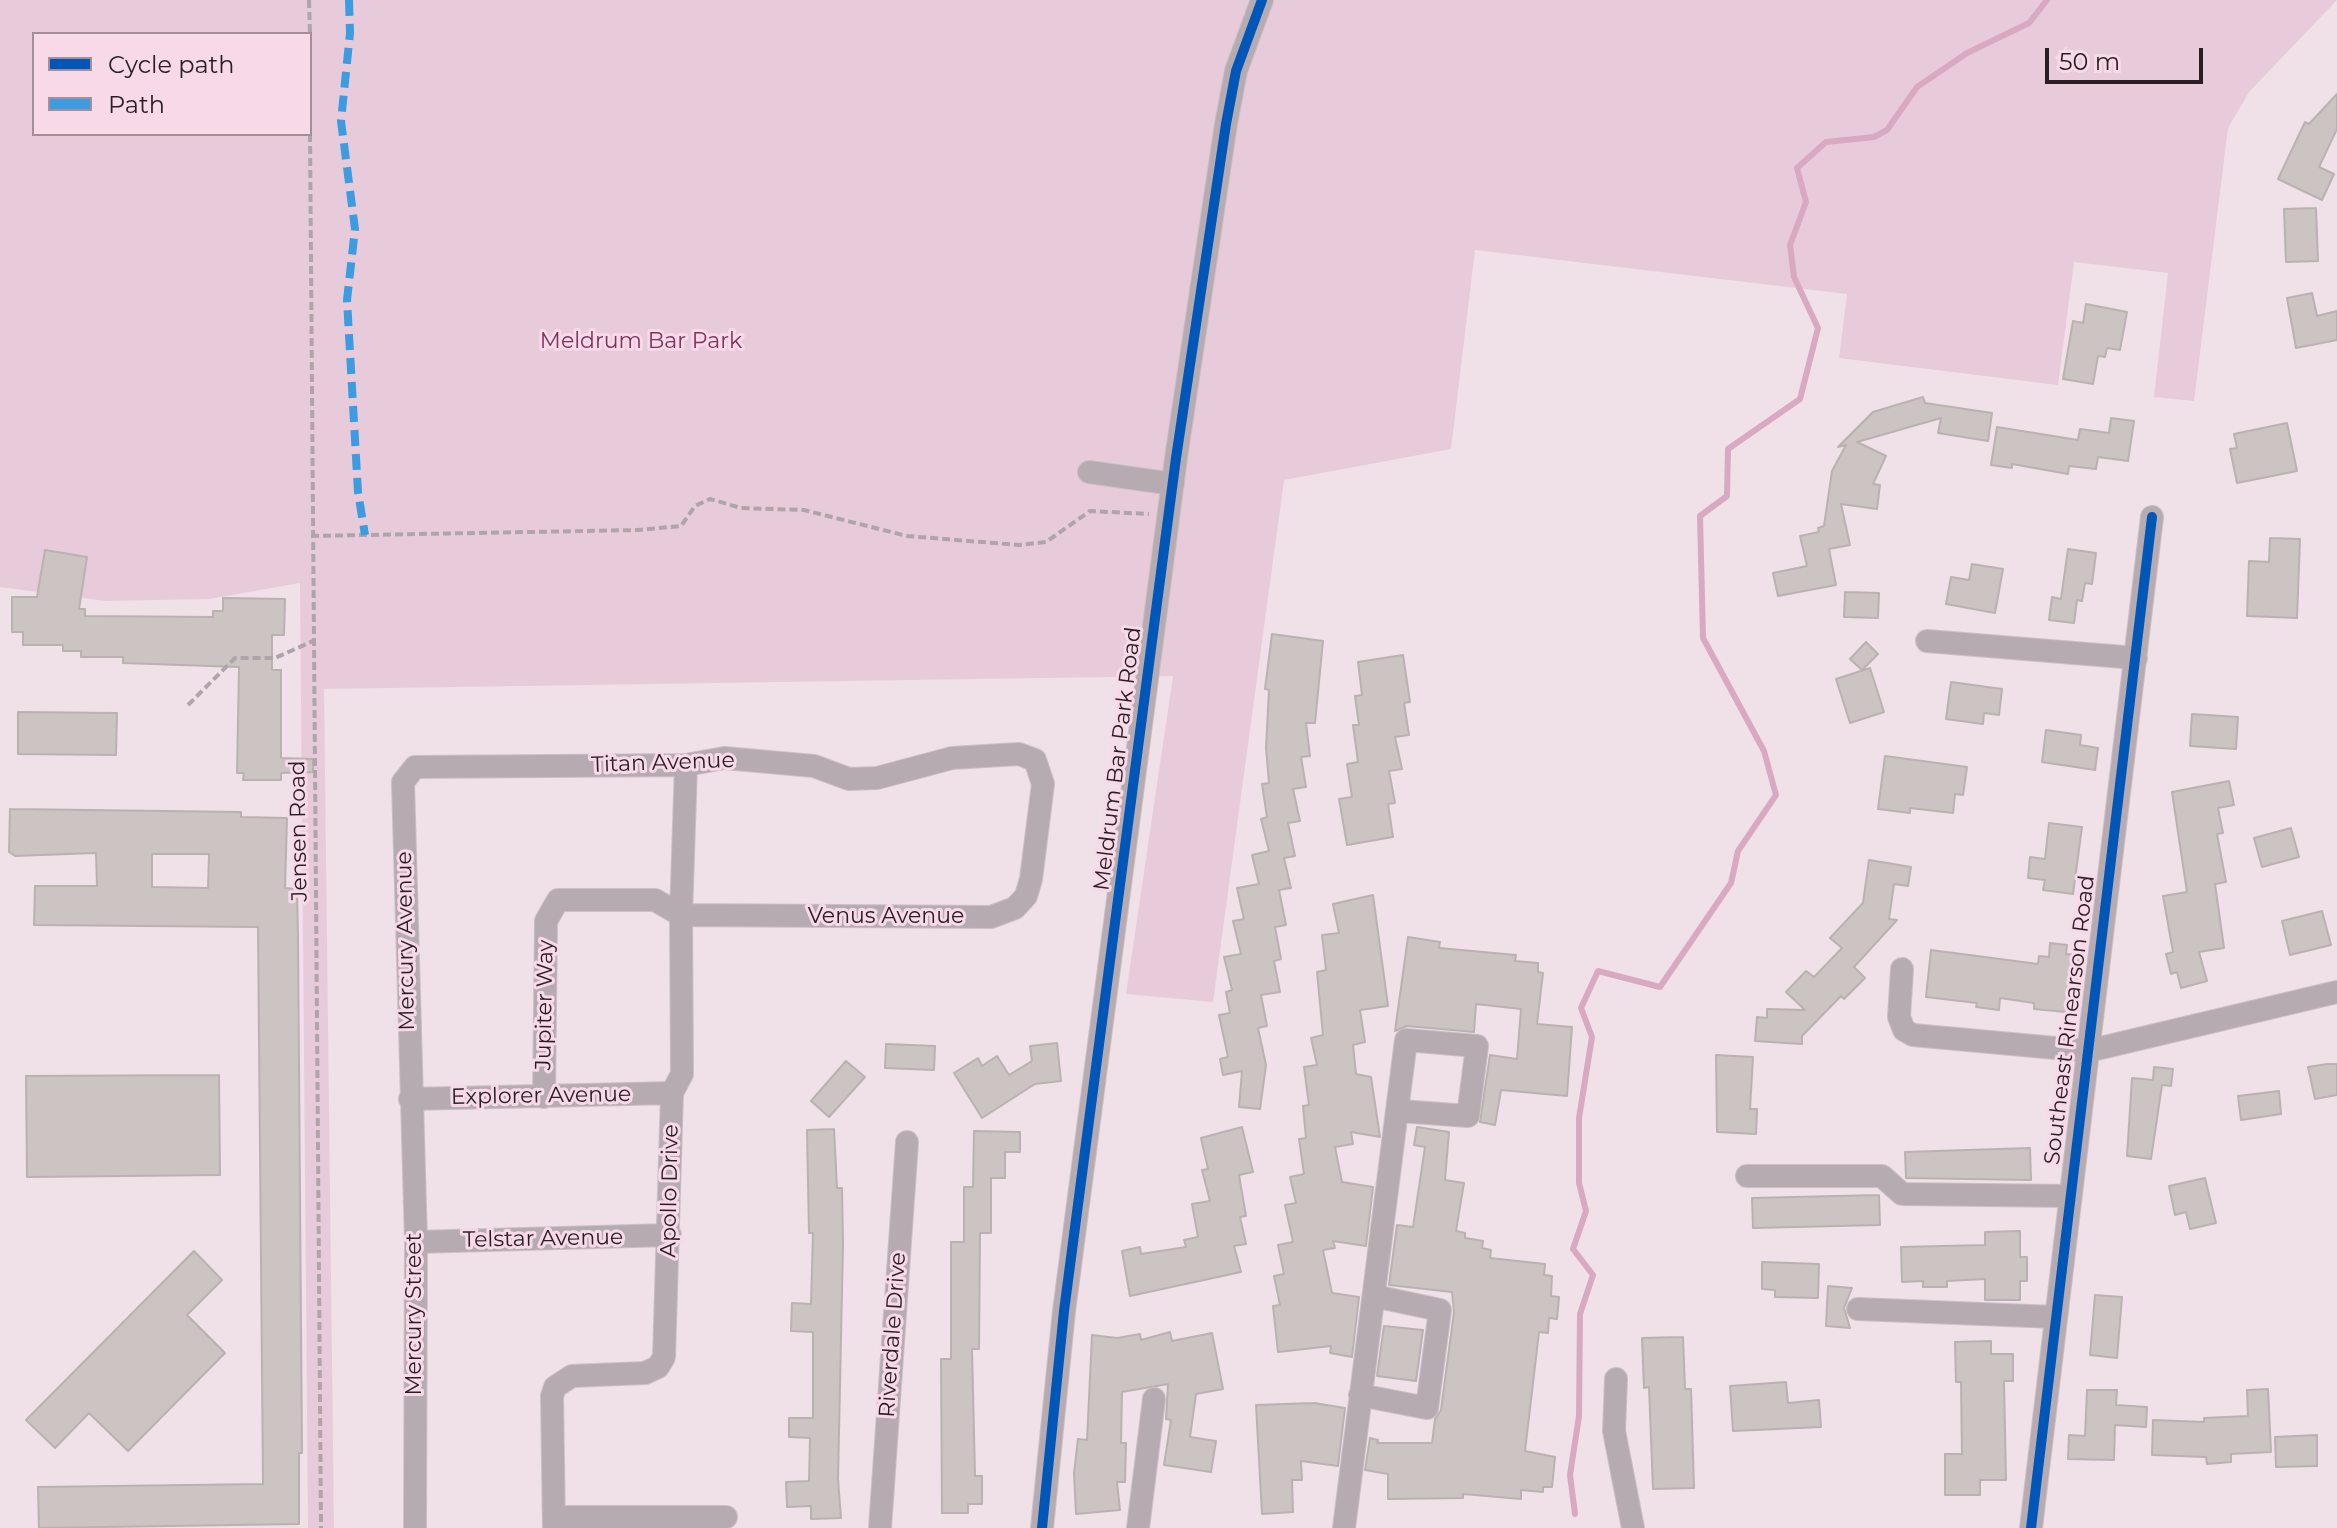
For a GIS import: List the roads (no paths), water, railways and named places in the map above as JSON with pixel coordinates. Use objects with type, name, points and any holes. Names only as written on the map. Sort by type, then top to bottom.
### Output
[{"type":"street","name":"Meldrum Bar Park Road","points":[[1042,1528],[1064,1311],[1173,484],[1226,124],[1236,71],[1262,0]]},
{"type":"street","points":[[1089,472],[1173,484]]},
{"type":"street","name":"Southeast Rinearson Road","points":[[2031,1528],[2152,517]]},
{"type":"street","points":[[1927,641],[2136,658]]},
{"type":"street","name":"Titan Avenue","points":[[403,782],[415,767],[686,765],[724,758],[814,766],[849,779],[877,778],[952,758],[1019,754],[1035,760],[1041,770],[1043,784],[1037,839]]},
{"type":"street","name":"Apollo Drive","points":[[554,1523],[552,1396],[555,1387],[572,1376],[634,1376],[658,1367],[664,1357],[672,1093],[682,1074],[681,915],[686,765]]},
{"type":"street","name":"Mercury Avenue","points":[[403,782],[410,1099]]},
{"type":"street","name":"Venus Avenue","points":[[681,915],[991,917],[1015,908],[1026,896],[1037,839]]},
{"type":"street","name":"Jupiter Way","points":[[544,1097],[546,921],[558,900],[655,900],[681,915]]},
{"type":"street","points":[[1902,969],[1899,1017],[1904,1030],[1913,1035],[2088,1051],[2337,992]]},
{"type":"street","points":[[1344,1528],[1400,1111],[1406,1040],[1477,1046],[1468,1116],[1400,1111]]},
{"type":"street","name":"Explorer Avenue","points":[[410,1099],[672,1093]]},
{"type":"street","name":"Mercury Street","points":[[410,1099],[416,1242],[415,1528]]},
{"type":"street","name":"Riverdale Drive","points":[[880,1528],[907,1142]]},
{"type":"street","points":[[1747,1176],[1882,1176],[1902,1194],[2070,1196]]},
{"type":"street","name":"Telstar Avenue","points":[[416,1242],[670,1235]]},
{"type":"street","points":[[1360,1395],[1427,1408],[1440,1310],[1374,1296]]},
{"type":"street","points":[[1858,1309],[2055,1317]]},
{"type":"street","points":[[1616,1379],[1614,1431],[1633,1528]]},
{"type":"street","points":[[1138,1528],[1154,1399]]},
{"type":"street","points":[[554,1523],[726,1517]]},
{"type":"waterway","points":[[1575,1514],[1570,1475],[1579,1416],[1580,1314],[1593,1275],[1573,1249],[1586,1211],[1579,1183],[1579,1118],[1592,1037],[1581,1008],[1598,971],[1660,987],[1731,883],[1738,851],[1776,795],[1764,751],[1703,638],[1700,516],[1727,496],[1728,449],[1800,399],[1818,328],[1794,277],[1790,245],[1806,202],[1797,168],[1826,142],[1874,137],[1887,130],[1917,87],[1967,53],[2029,23],[2047,0]]},
{"type":"park label","name":"Meldrum Bar Park","points":[[641,342]]}]
